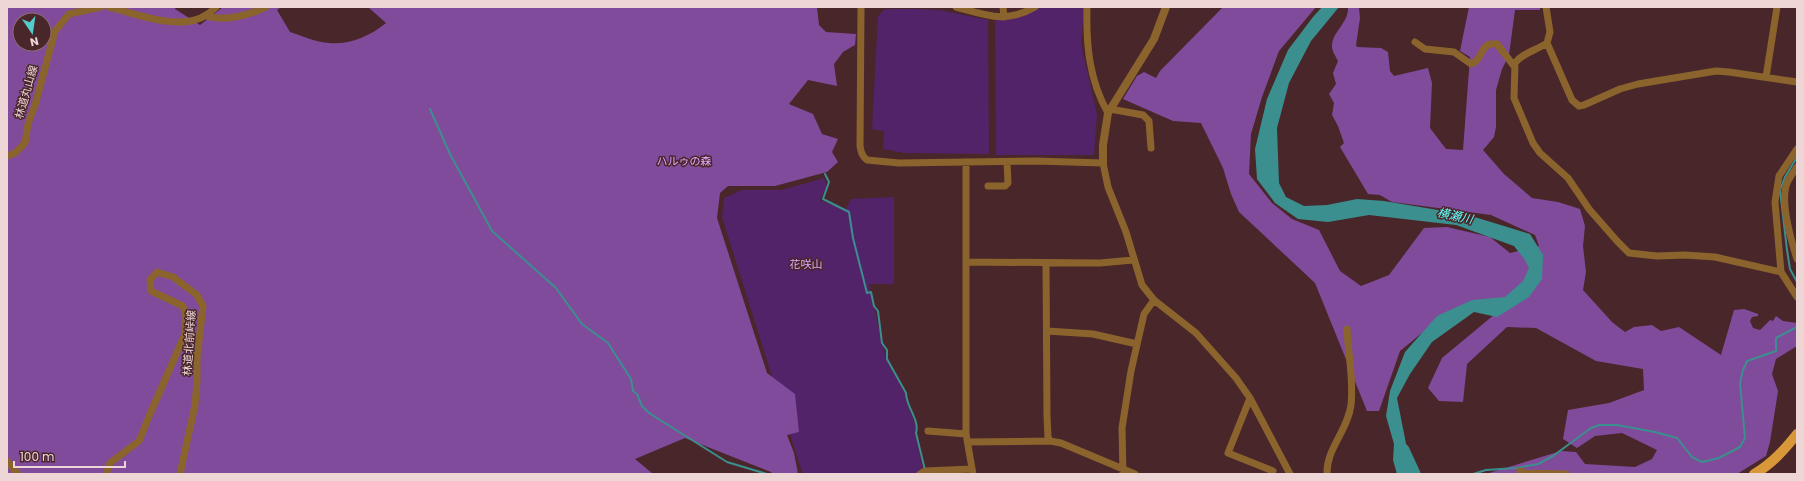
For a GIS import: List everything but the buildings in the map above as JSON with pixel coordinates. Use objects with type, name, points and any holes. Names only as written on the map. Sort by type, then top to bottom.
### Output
[{"type":"main road","points":[[1754,474],[1762,470],[1784,450],[1797,434]]},
{"type":"street","name":"林道丸山線","points":[[7,156],[15,153],[25,143],[28,124],[35,105],[55,31],[69,14],[100,7]]},
{"type":"street","points":[[109,7],[146,17],[177,23],[206,16],[216,7]]},
{"type":"street","points":[[206,16],[216,19],[257,12],[266,7]]},
{"type":"street","points":[[861,7],[860,146],[861,153],[867,160],[899,163],[1103,163]]},
{"type":"street","points":[[956,7],[988,16],[1004,17],[1016,16],[1035,7]]},
{"type":"street","points":[[1003,7],[1004,17]]},
{"type":"street","points":[[1087,7],[1086,25],[1089,61],[1099,97],[1109,111],[1143,115],[1149,121],[1151,148]]},
{"type":"street","points":[[1166,7],[1154,39],[1109,111],[1105,125],[1103,145],[1103,163],[1108,188],[1125,229],[1133,260],[1142,285],[1154,300],[1196,332],[1223,362],[1250,398],[1290,474]]},
{"type":"street","points":[[1546,7],[1550,32],[1547,43],[1538,50],[1518,59],[1514,66],[1514,98],[1533,143],[1546,158],[1568,178],[1589,209],[1617,241],[1629,253],[1657,256],[1685,255],[1715,258],[1782,272]]},
{"type":"street","points":[[1766,77],[1778,7]]},
{"type":"street","points":[[1415,42],[1425,49],[1454,52],[1471,64],[1477,60],[1485,46],[1493,43],[1497,44],[1514,66]]},
{"type":"street","points":[[1547,43],[1572,100],[1579,106],[1635,85],[1703,73],[1729,72],[1797,82]]},
{"type":"street","points":[[1797,149],[1779,176],[1775,202],[1782,272],[1797,297]]},
{"type":"street","points":[[920,474],[925,471],[973,472],[966,434],[966,162]]},
{"type":"street","points":[[988,186],[1005,186],[1008,184],[1007,162]]},
{"type":"street","points":[[1797,167],[1786,186],[1785,198],[1789,231],[1797,259]]},
{"type":"street","points":[[966,262],[1107,263],[1133,260]]},
{"type":"street","points":[[1046,263],[1048,437],[1050,441]]},
{"type":"street","name":"林道北前峠線","points":[[106,474],[110,463],[139,441],[185,334],[186,317],[183,306],[151,291],[150,280],[157,272],[173,277],[196,296],[203,306],[197,358],[195,405],[180,474]]},
{"type":"street","points":[[1123,471],[1122,428],[1131,371],[1144,314],[1154,300]]},
{"type":"street","points":[[1327,474],[1326,469],[1331,453],[1344,430],[1351,405],[1351,372],[1347,329]]},
{"type":"street","points":[[1047,331],[1094,334],[1137,344]]},
{"type":"street","points":[[1250,398],[1228,453],[1273,472],[1276,465],[1283,461]]},
{"type":"street","points":[[928,431],[966,434]]},
{"type":"street","points":[[968,442],[1050,441],[1078,449],[1123,471],[1135,474]]},
{"type":"street","points":[[7,462],[18,474]]},
{"type":"street","points":[[1520,471],[1524,473],[1566,474]]},
{"type":"green space","name":"ハルゥの森","points":[[7,7],[176,7],[175,9],[200,25],[223,7],[281,7],[277,10],[290,32],[309,39],[329,43],[345,43],[366,36],[386,23],[368,7],[817,7],[819,25],[826,32],[856,34],[855,45],[843,52],[834,64],[837,86],[808,80],[789,104],[813,114],[822,134],[838,139],[832,152],[838,162],[827,172],[775,186],[728,186],[720,193],[717,218],[767,373],[795,394],[799,432],[787,435],[794,453],[798,474],[772,474],[771,472],[685,438],[635,459],[653,474],[7,474]]},
{"type":"green space","points":[[1038,7],[1084,7],[1081,44],[1097,115],[1094,155],[996,155],[995,20],[1018,17]]},
{"type":"green space","points":[[1223,7],[1316,7],[1279,51],[1262,97],[1251,134],[1249,174],[1272,203],[1292,219],[1319,230],[1340,271],[1361,286],[1389,275],[1424,228],[1447,227],[1490,237],[1510,253],[1539,246],[1535,235],[1491,215],[1392,202],[1380,195],[1368,194],[1340,147],[1344,143],[1332,115],[1334,103],[1329,94],[1336,84],[1333,73],[1338,61],[1332,47],[1332,42],[1346,18],[1348,7],[1359,8],[1360,18],[1356,45],[1357,47],[1381,48],[1388,52],[1390,71],[1394,76],[1428,68],[1432,83],[1430,128],[1446,149],[1463,150],[1470,57],[1460,51],[1469,7],[1540,7],[1540,10],[1515,10],[1509,55],[1502,69],[1496,90],[1496,127],[1494,137],[1483,150],[1504,174],[1532,198],[1558,202],[1580,209],[1585,226],[1583,246],[1586,272],[1583,290],[1612,322],[1625,332],[1634,327],[1652,325],[1661,331],[1679,327],[1721,355],[1734,310],[1744,309],[1758,314],[1758,316],[1752,317],[1750,321],[1753,328],[1760,330],[1770,320],[1773,321],[1776,316],[1783,321],[1797,323],[1797,346],[1776,359],[1772,374],[1778,391],[1770,442],[1766,456],[1737,474],[1486,474],[1561,451],[1576,452],[1585,464],[1635,467],[1652,459],[1657,450],[1622,433],[1595,436],[1577,448],[1563,439],[1568,410],[1609,403],[1644,390],[1643,369],[1596,361],[1536,328],[1507,327],[1467,364],[1463,402],[1439,401],[1428,388],[1442,358],[1495,314],[1477,304],[1428,328],[1400,351],[1379,411],[1367,411],[1315,283],[1239,212],[1231,194],[1223,168],[1201,123],[1173,121],[1123,99],[1137,76],[1144,72],[1156,78],[1160,71]]},
{"type":"green space","points":[[885,9],[939,10],[988,20],[989,154],[905,153],[883,149],[884,131],[872,129],[878,16]]},
{"type":"green space","name":"花咲山","points":[[824,178],[827,186],[820,200],[845,210],[851,199],[894,197],[894,284],[869,284],[886,359],[905,394],[905,398],[916,427],[915,433],[924,474],[803,474],[802,472],[722,217],[724,198],[742,190],[782,190]]},
{"type":"water","name":"横瀬川","points":[[1322,7],[1339,7],[1311,41],[1289,83],[1277,128],[1279,183],[1286,197],[1304,206],[1327,205],[1357,199],[1384,201],[1468,215],[1530,234],[1543,255],[1542,279],[1529,297],[1497,317],[1474,312],[1432,342],[1410,374],[1397,398],[1412,474],[1397,474],[1393,460],[1394,444],[1386,416],[1390,391],[1405,352],[1437,316],[1472,300],[1505,297],[1523,281],[1529,268],[1525,260],[1514,246],[1456,225],[1369,215],[1328,222],[1298,219],[1275,203],[1257,179],[1255,149],[1267,99],[1288,50]]},
{"type":"waterway","points":[[430,109],[450,154],[492,231],[556,288],[582,324],[608,343],[631,379],[633,391],[637,394],[642,406],[649,413],[727,462],[767,474]]},
{"type":"waterway","points":[[1797,157],[1785,177],[1780,190],[1790,269],[1797,282]]},
{"type":"waterway","points":[[825,174],[829,182],[823,199],[849,212],[853,238],[867,293],[871,292],[874,306],[878,311],[882,343],[887,350],[887,359],[906,393],[908,403],[915,418],[917,428],[916,433],[925,470]]},
{"type":"waterway","points":[[1473,474],[1486,470],[1516,468],[1538,464],[1553,456],[1591,428],[1599,425],[1617,425],[1655,432],[1677,438],[1692,457],[1702,462],[1719,458],[1740,447],[1745,438],[1740,383],[1747,361],[1776,351],[1776,338],[1797,327]]},
{"type":"waterway","points":[[1403,450],[1414,474]]}]
